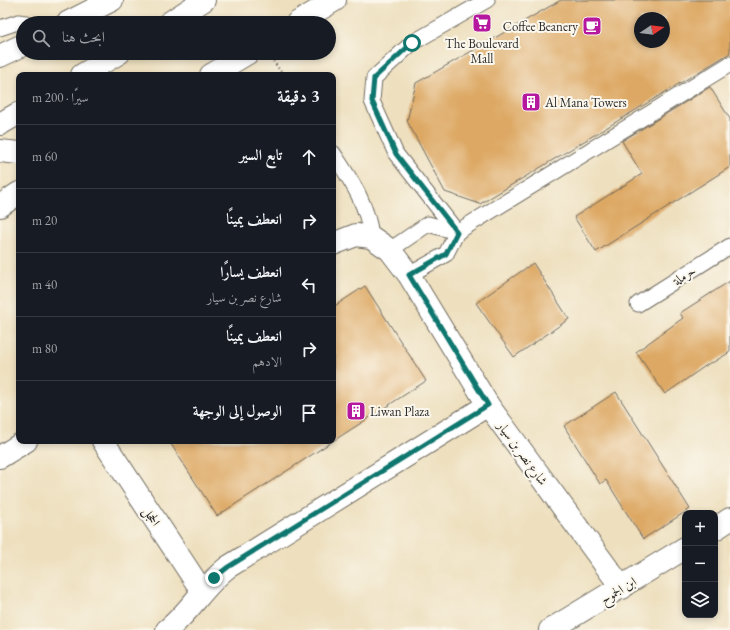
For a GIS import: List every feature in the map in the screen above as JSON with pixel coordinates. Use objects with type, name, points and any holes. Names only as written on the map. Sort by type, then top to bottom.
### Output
[{"type":"main road","points":[[309,12],[335,0]]},
{"type":"main road","points":[[80,16],[107,2]]},
{"type":"main road","points":[[179,16],[196,4]]},
{"type":"main road","points":[[0,56],[16,48]]},
{"type":"main road","points":[[87,72],[107,60]]},
{"type":"main road","points":[[216,72],[236,60]]},
{"type":"main road","points":[[0,124],[16,115]]},
{"type":"main road","points":[[0,151],[16,153]]},
{"type":"main road","points":[[0,206],[16,195]]},
{"type":"main road","points":[[336,243],[356,235],[371,237]]},
{"type":"main road","name":"شارع نصر بن سيار","points":[[371,237],[390,250],[409,275],[488,405],[622,588]]},
{"type":"main road","points":[[167,630],[214,578],[228,567],[488,405]]},
{"type":"main road","points":[[0,457],[21,444]]},
{"type":"main road","name":"الحجل","points":[[105,444],[202,591]]},
{"type":"main road","points":[[718,527],[730,519]]},
{"type":"main road","name":"ابن الجموح","points":[[550,630],[622,588],[682,550]]},
{"type":"lane","points":[[457,232],[396,154],[372,101],[374,78],[412,43],[487,0]]},
{"type":"lane","points":[[0,28],[16,23]]},
{"type":"lane","points":[[409,275],[446,254],[457,232],[730,64]]},
{"type":"lane","points":[[336,157],[358,191],[366,210],[371,237]]},
{"type":"lane","points":[[390,250],[428,224],[457,232]]},
{"type":"lane","name":"حرملة","points":[[638,304],[730,246]]},
{"type":"path","points":[[273,60],[281,72]]},
{"type":"building","name":"Al Mana Towers","points":[[561,0],[730,0],[730,53],[480,204],[445,192],[407,121],[416,83]]},
{"type":"building","points":[[710,87],[730,119],[730,167],[596,252],[574,217],[642,174],[622,141]]},
{"type":"building","points":[[533,263],[569,319],[514,357],[476,303]]},
{"type":"building","points":[[730,281],[730,352],[712,363],[711,362],[665,394],[636,352],[683,318],[680,313]]},
{"type":"building","name":"Liwan Plaza","points":[[365,286],[426,381],[336,439],[336,305]]},
{"type":"building","points":[[616,392],[690,509],[682,510],[682,514],[643,539],[606,480],[600,484],[564,426]]},
{"type":"building","name":"Liwan Plaza","points":[[171,444],[328,444],[217,516]]},
{"type":"place","name":"The Boulevard Mall","points":[[482,23]]},
{"type":"place","name":"Coffee Beanery","points":[[592,26]]},
{"type":"place","name":"Al Mana Towers","points":[[531,102]]},
{"type":"place","name":"Liwan Plaza","points":[[356,411]]},
{"type":"route","points":[[214,578],[228,567],[488,405],[409,275],[446,254],[457,232],[396,154],[372,101],[374,78],[412,43]]}]
